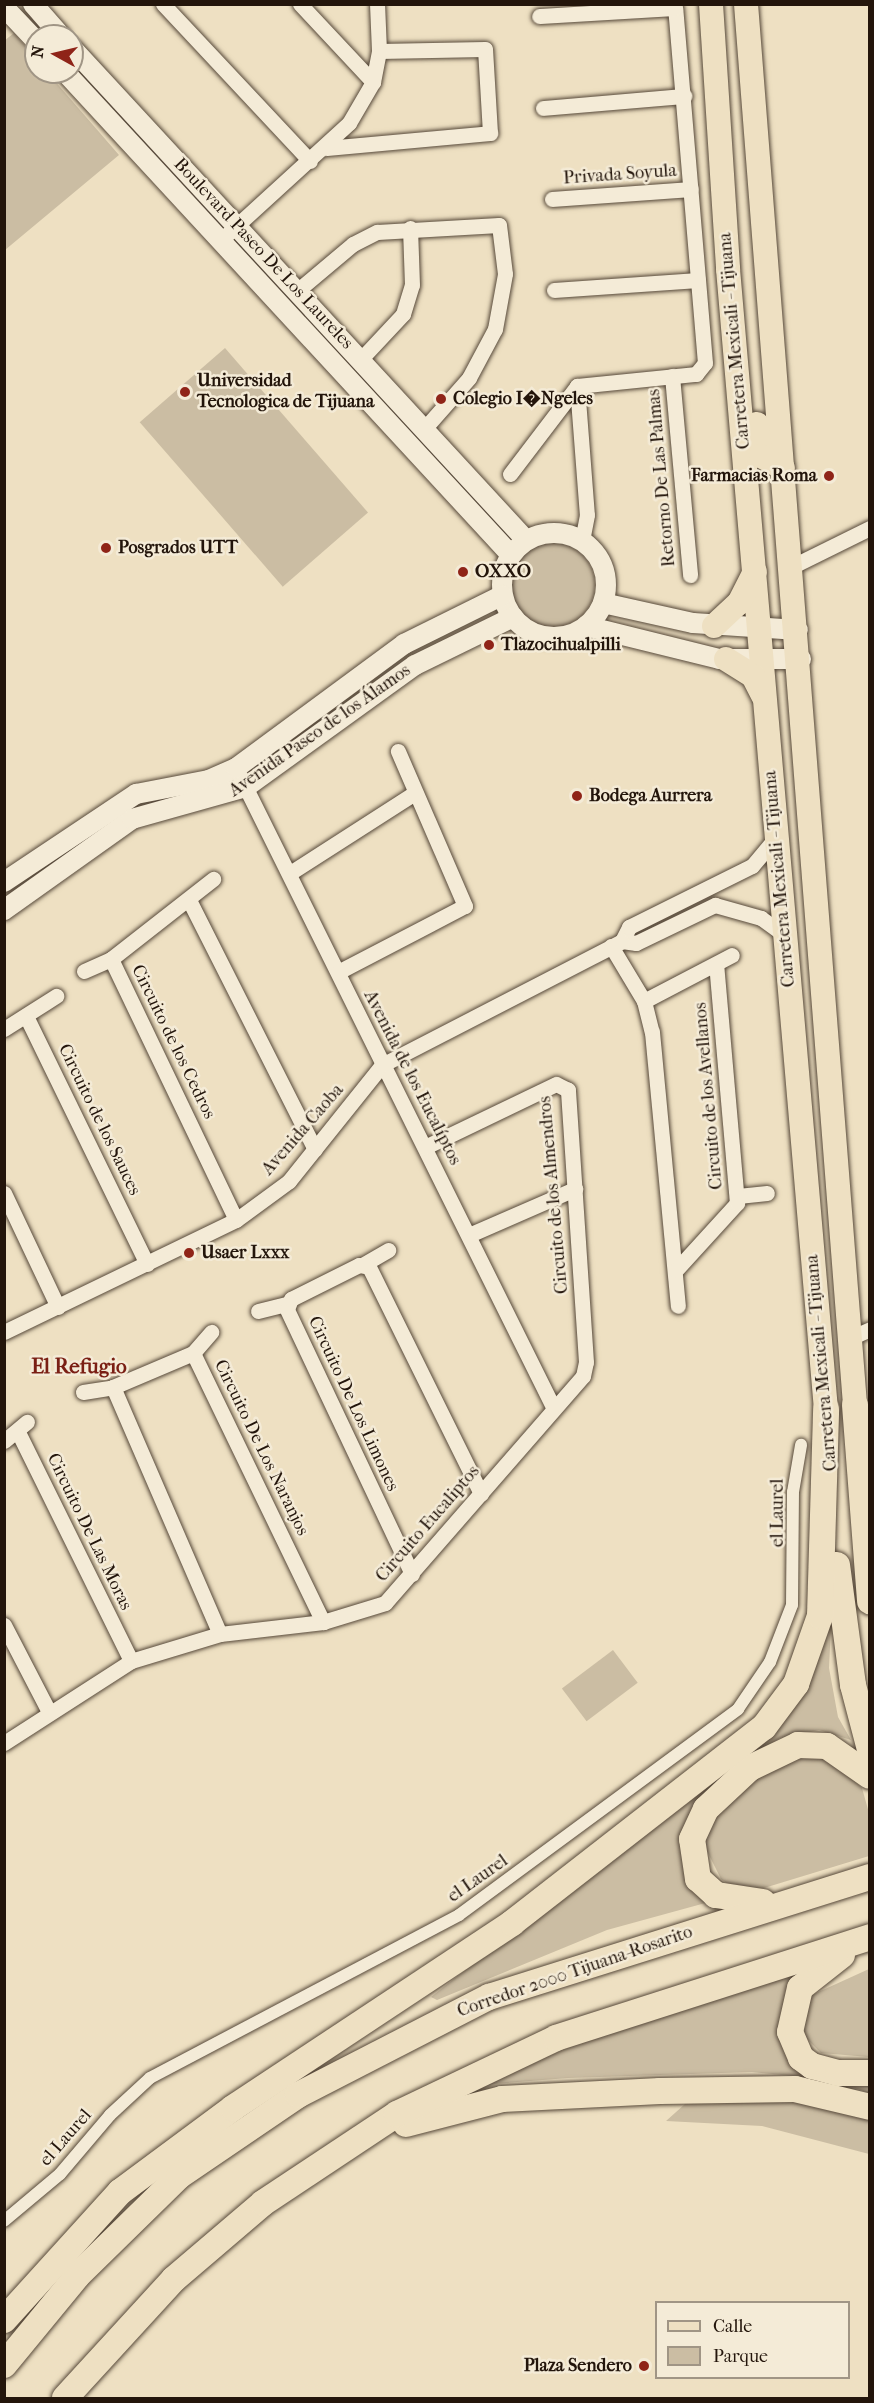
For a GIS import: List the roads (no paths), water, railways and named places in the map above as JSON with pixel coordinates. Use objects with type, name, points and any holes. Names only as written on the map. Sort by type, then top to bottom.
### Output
[{"type":"highway","name":"Carretera Mexicali - Tijuana","points":[[855,1405],[870,1601]]},
{"type":"highway","points":[[855,1405],[870,1477]]},
{"type":"highway","name":"Carretera Mexicali - Tijuana","points":[[826,1409],[841,1606],[870,1750]]},
{"type":"highway","points":[[4,2320],[120,2192],[233,2108],[512,1923],[720,1765],[779,1709],[807,1660],[820,1616],[826,1409]]},
{"type":"highway","points":[[778,1902],[728,1899],[698,1879],[692,1839],[706,1809],[750,1767],[798,1745],[827,1746],[870,1776]]},
{"type":"highway","name":"Corredor 2000 Tijuana-Rosarito","points":[[4,2365],[77,2276],[179,2176],[298,2095],[489,1997],[778,1902],[870,1877]]},
{"type":"highway","points":[[870,1938],[800,1988],[790,2032],[801,2058],[812,2066],[837,2073],[870,2073]]},
{"type":"highway","points":[[65,2398],[174,2279],[262,2203],[397,2114],[556,2038],[870,1938]]},
{"type":"highway","points":[[363,2060],[417,1987]]},
{"type":"highway","points":[[334,2154],[427,2117],[502,2099],[772,2088],[834,2095],[870,2107]]},
{"type":"highway","points":[[233,2108],[298,2095]]},
{"type":"main road","name":"Carretera Mexicali - Tijuana","points":[[711,4],[733,336],[756,570],[761,659],[784,935],[826,1409]]},
{"type":"main road","name":"Carretera Mexicali - Tijuana","points":[[746,4],[783,468],[860,1333],[855,1405]]},
{"type":"main road","points":[[733,336],[749,355],[761,456],[783,468]]},
{"type":"main road","points":[[714,626],[739,603],[756,570]]},
{"type":"main road","points":[[726,659],[753,676],[766,701]]},
{"type":"street","points":[[33,4],[50,24]]},
{"type":"street","points":[[163,4],[310,161]]},
{"type":"street","points":[[300,4],[373,82]]},
{"type":"street","points":[[229,232],[326,148],[373,82],[379,51],[377,4]]},
{"type":"street","points":[[4,7],[24,28]]},
{"type":"street","points":[[510,474],[577,386],[672,376],[705,370],[675,8],[539,16]]},
{"type":"street","points":[[326,148],[490,133],[486,49],[379,51]]},
{"type":"street","name":"Boulevard Paseo De Los Laureles","points":[[84,62],[511,555]]},
{"type":"street","name":"Boulevard Paseo De Los Laureles","points":[[77,84],[229,232],[297,291],[526,540]]},
{"type":"street","points":[[543,108],[684,96]]},
{"type":"street","name":"Privada Soyula","points":[[552,199],[691,189]]},
{"type":"street","points":[[297,291],[366,236],[410,228],[489,223],[499,225],[503,236],[505,274],[495,329],[469,378],[424,429]]},
{"type":"street","points":[[360,360],[404,314],[412,285],[410,228]]},
{"type":"street","points":[[554,290],[698,280]]},
{"type":"street","name":"Retorno De Las Palmas","points":[[672,376],[690,576]]},
{"type":"street","points":[[577,386],[587,515],[582,541]]},
{"type":"street","points":[[793,566],[870,528]]},
{"type":"street","points":[[555,532],[582,541],[603,568],[603,603],[586,626],[556,637],[532,632],[513,617],[503,595],[511,555],[526,540],[555,532]]},
{"type":"street","name":"Avenida Paseo de los Álamos","points":[[4,882],[136,794],[209,780],[236,768],[404,644],[503,595]]},
{"type":"street","points":[[603,603],[714,626],[798,630]]},
{"type":"street","name":"Avenida Paseo de los Álamos","points":[[4,909],[132,819],[246,787],[415,665],[513,617]]},
{"type":"street","points":[[586,626],[644,645],[726,659],[801,659]]},
{"type":"street","points":[[338,972],[465,906],[413,794],[398,751]]},
{"type":"street","name":"Avenida de los Eucalíptos","points":[[236,768],[290,873],[382,1065],[469,1235],[552,1407]]},
{"type":"street","points":[[290,873],[413,794]]},
{"type":"street","points":[[617,943],[629,927],[752,866],[777,836]]},
{"type":"street","name":"Circuito de los Cedros","points":[[213,879],[190,902],[111,959],[236,1220]]},
{"type":"street","points":[[190,902],[315,1149]]},
{"type":"street","points":[[617,943],[636,943],[715,905],[761,918],[784,935]]},
{"type":"street","points":[[617,943],[644,1001],[652,1032],[678,1306]]},
{"type":"street","name":"Avenida Caoba","points":[[4,1332],[236,1220],[289,1181],[382,1065],[617,943]]},
{"type":"street","name":"Circuito de los Avellanos","points":[[644,1001],[732,955]]},
{"type":"street","points":[[84,971],[111,959]]},
{"type":"street","name":"Circuito de los Avellanos","points":[[676,1270],[735,1210],[738,1196],[716,965]]},
{"type":"street","points":[[4,1029],[56,996]]},
{"type":"street","name":"Circuito de los Sauces","points":[[26,1016],[147,1264]]},
{"type":"street","name":"Circuito de los Almendros","points":[[425,1147],[563,1084],[568,1090],[586,1362],[583,1376],[552,1407]]},
{"type":"street","points":[[469,1235],[575,1189]]},
{"type":"street","points":[[4,1193],[58,1307]]},
{"type":"street","points":[[738,1196],[767,1193]]},
{"type":"street","name":"Circuito De Los Limones","points":[[388,1250],[287,1304],[412,1574]]},
{"type":"street","points":[[364,1264],[481,1494]]},
{"type":"street","points":[[258,1311],[287,1304]]},
{"type":"street","points":[[193,1353],[211,1332]]},
{"type":"street","name":"Circuito De Los Naranjos","points":[[83,1392],[112,1388],[193,1353],[323,1622]]},
{"type":"street","points":[[112,1388],[220,1634]]},
{"type":"street","name":"Circuito Eucaliptos","points":[[4,1743],[48,1710],[131,1661],[220,1634],[323,1622],[385,1603],[481,1494],[552,1407]]},
{"type":"street","name":"Circuito De Las Moras","points":[[17,1432],[131,1661]]},
{"type":"street","name":"el Laurel","points":[[4,2221],[60,2174],[110,2115],[150,2078],[459,1915],[738,1709],[770,1662],[792,1605],[793,1492],[801,1445]]},
{"type":"street","points":[[4,1625],[48,1710]]},
{"type":"place","name":"Universidad Tecnologica de Tijuana","points":[[185,392]]},
{"type":"place","name":"Colegio I�Ngeles","points":[[441,399]]},
{"type":"place","name":"Farmacias Roma","points":[[829,476]]},
{"type":"place","name":"Posgrados UTT","points":[[106,548]]},
{"type":"place","name":"OXXO","points":[[463,572]]},
{"type":"place","name":"Tlazocihualpilli","points":[[489,645]]},
{"type":"place","name":"Bodega Aurrera","points":[[577,796]]},
{"type":"place","name":"Usaer Lxxx","points":[[189,1253]]},
{"type":"place","name":"Plaza Sendero","points":[[644,2366]]},
{"type":"district","name":"El Refugio","points":[[79,1366]]}]
